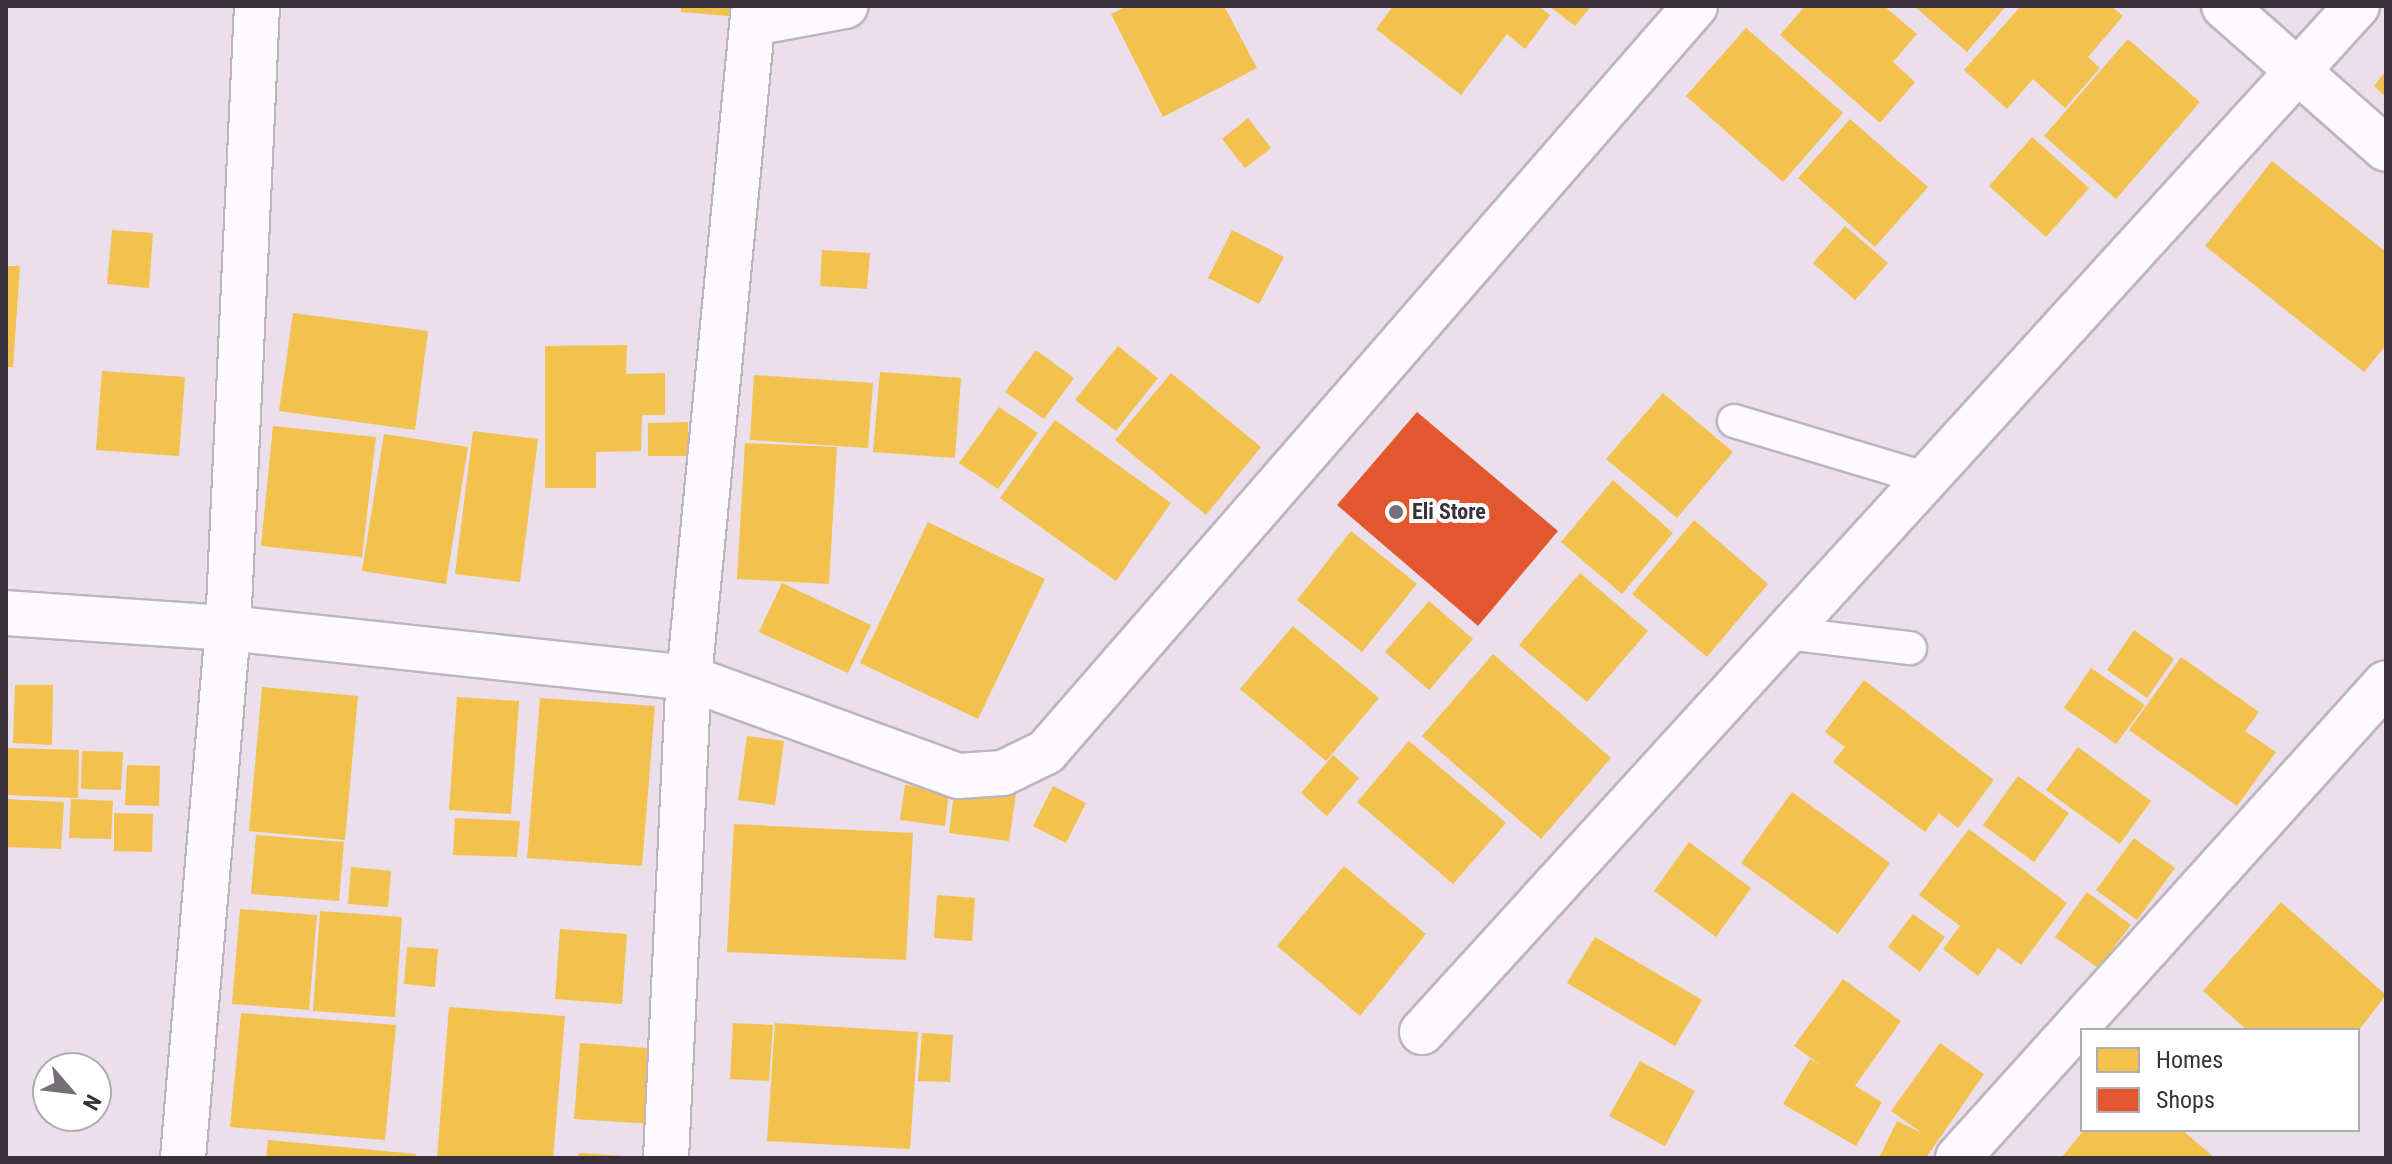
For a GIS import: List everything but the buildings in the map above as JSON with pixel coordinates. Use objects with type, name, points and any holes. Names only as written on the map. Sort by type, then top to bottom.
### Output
[{"type":"street","points":[[183,1158],[228,628],[257,6]]},
{"type":"street","points":[[666,1158],[689,678],[754,15],[845,6]]},
{"type":"street","points":[[6,613],[228,628],[689,678],[958,776],[1003,773],[1046,752],[1695,6]]},
{"type":"street","points":[[2224,6],[2386,149]]},
{"type":"street","points":[[1422,1032],[2357,6]]},
{"type":"street","points":[[1958,1158],[2386,683]]},
{"type":"lane","points":[[1734,421],[1927,479]]},
{"type":"lane","points":[[1787,633],[1910,648]]},
{"type":"place","name":"Eli Store","points":[[1396,512]]}]
